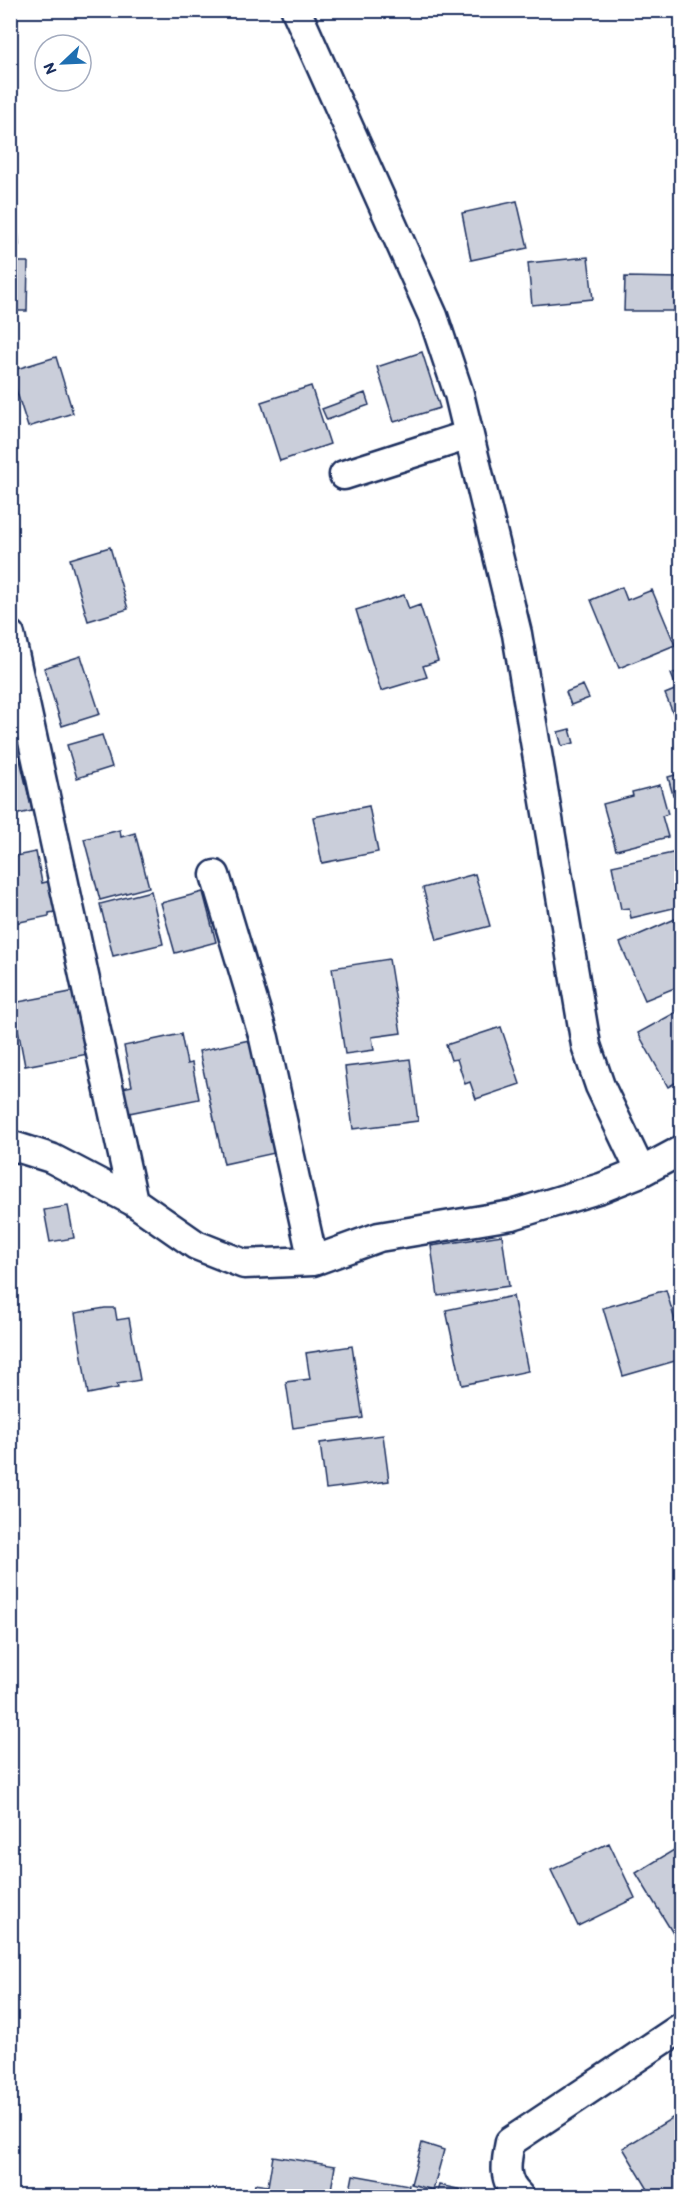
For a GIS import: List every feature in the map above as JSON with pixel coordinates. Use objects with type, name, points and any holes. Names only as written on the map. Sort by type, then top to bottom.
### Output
[{"type":"street","points":[[296,10],[433,316],[459,394],[516,634],[586,1045],[600,1086],[641,1172]]},
{"type":"street","points":[[344,475],[469,435]]},
{"type":"street","points":[[10,635],[133,1201]]},
{"type":"street","points":[[214,874],[264,1038],[313,1260]]},
{"type":"street","points":[[10,1145],[51,1158],[133,1201],[196,1245],[244,1264],[313,1260],[379,1237],[512,1215],[601,1188],[641,1172],[681,1150]]},
{"type":"street","points":[[519,2196],[504,2168],[510,2142],[681,2027]]},
{"type":"building","points":[[10,181],[15,181],[19,245],[10,246]]},
{"type":"building","points":[[517,201],[528,248],[471,260],[462,213]]},
{"type":"building","points":[[588,257],[593,299],[532,305],[528,263]]},
{"type":"building","points":[[10,262],[28,262],[27,311],[10,311]]},
{"type":"building","points":[[625,277],[681,278],[680,311],[624,311]]},
{"type":"building","points":[[422,352],[440,408],[394,422],[377,367]]},
{"type":"building","points":[[56,357],[73,413],[28,427],[10,371]]},
{"type":"building","points":[[311,386],[330,444],[280,461],[261,402]]},
{"type":"building","points":[[365,393],[369,405],[327,420],[322,409]]},
{"type":"building","points":[[110,547],[128,609],[88,621],[70,559]]},
{"type":"building","points":[[622,587],[627,600],[652,590],[675,645],[619,668],[591,600]]},
{"type":"building","points":[[404,595],[409,609],[420,605],[438,661],[423,666],[427,677],[381,691],[356,610]]},
{"type":"building","points":[[81,656],[100,714],[62,726],[44,668]]},
{"type":"building","points":[[682,670],[682,717],[676,720],[665,694],[677,689],[671,674]]},
{"type":"building","points":[[583,685],[589,698],[571,705],[566,692]]},
{"type":"building","points":[[570,729],[574,743],[562,746],[558,732]]},
{"type":"building","points":[[102,735],[112,767],[77,778],[67,745]]},
{"type":"building","points":[[19,755],[32,811],[10,816],[10,757]]},
{"type":"building","points":[[682,773],[682,793],[673,795],[668,777]]},
{"type":"building","points":[[660,785],[668,814],[662,816],[668,837],[616,850],[603,804],[633,796],[632,792]]},
{"type":"building","points":[[369,806],[378,852],[322,863],[313,817]]},
{"type":"building","points":[[120,830],[121,837],[135,833],[149,887],[100,900],[84,839]]},
{"type":"building","points":[[682,851],[682,906],[631,918],[629,908],[621,909],[612,866]]},
{"type":"building","points":[[36,852],[42,883],[55,880],[61,911],[49,913],[49,916],[10,924],[10,857]]},
{"type":"building","points":[[475,874],[490,926],[437,940],[423,888]]},
{"type":"building","points":[[151,891],[163,944],[113,956],[100,904]]},
{"type":"building","points":[[203,892],[216,942],[175,953],[161,903]]},
{"type":"building","points":[[682,916],[682,985],[645,1000],[620,943]]},
{"type":"building","points":[[389,959],[401,1033],[372,1037],[374,1050],[345,1054],[332,968]]},
{"type":"building","points":[[76,991],[88,1054],[25,1066],[13,1003]]},
{"type":"building","points":[[682,1009],[682,1079],[668,1087],[638,1033]]},
{"type":"building","points":[[501,1027],[520,1084],[476,1099],[470,1082],[465,1084],[457,1059],[451,1060],[446,1045]]},
{"type":"building","points":[[181,1034],[187,1064],[192,1063],[199,1099],[124,1114],[118,1089],[132,1086],[124,1046]]},
{"type":"building","points":[[254,1039],[279,1152],[224,1164],[199,1051]]},
{"type":"building","points":[[410,1059],[418,1121],[353,1129],[345,1067]]},
{"type":"building","points":[[68,1206],[74,1238],[50,1242],[44,1210]]},
{"type":"building","points":[[502,1235],[509,1286],[438,1296],[431,1246]]},
{"type":"building","points":[[666,1290],[682,1344],[682,1359],[623,1376],[603,1308]]},
{"type":"building","points":[[513,1296],[528,1371],[462,1385],[446,1310]]},
{"type":"building","points":[[115,1308],[117,1320],[129,1318],[140,1380],[117,1384],[118,1388],[88,1394],[75,1313]]},
{"type":"building","points":[[352,1346],[363,1418],[293,1428],[286,1382],[310,1379],[306,1353]]},
{"type":"building","points":[[383,1435],[389,1481],[326,1489],[320,1443]]},
{"type":"building","points":[[609,1843],[635,1898],[578,1926],[551,1870]]},
{"type":"building","points":[[682,1845],[682,1948],[636,1873]]},
{"type":"building","points":[[682,2112],[682,2196],[652,2196],[623,2148]]},
{"type":"building","points":[[422,2143],[444,2150],[433,2190],[411,2184]]},
{"type":"building","points":[[273,2156],[335,2166],[330,2196],[253,2196],[255,2184],[268,2186]]},
{"type":"building","points":[[353,2175],[409,2185],[407,2196],[349,2196]]},
{"type":"building","points":[[439,2185],[490,2196],[436,2196]]}]
